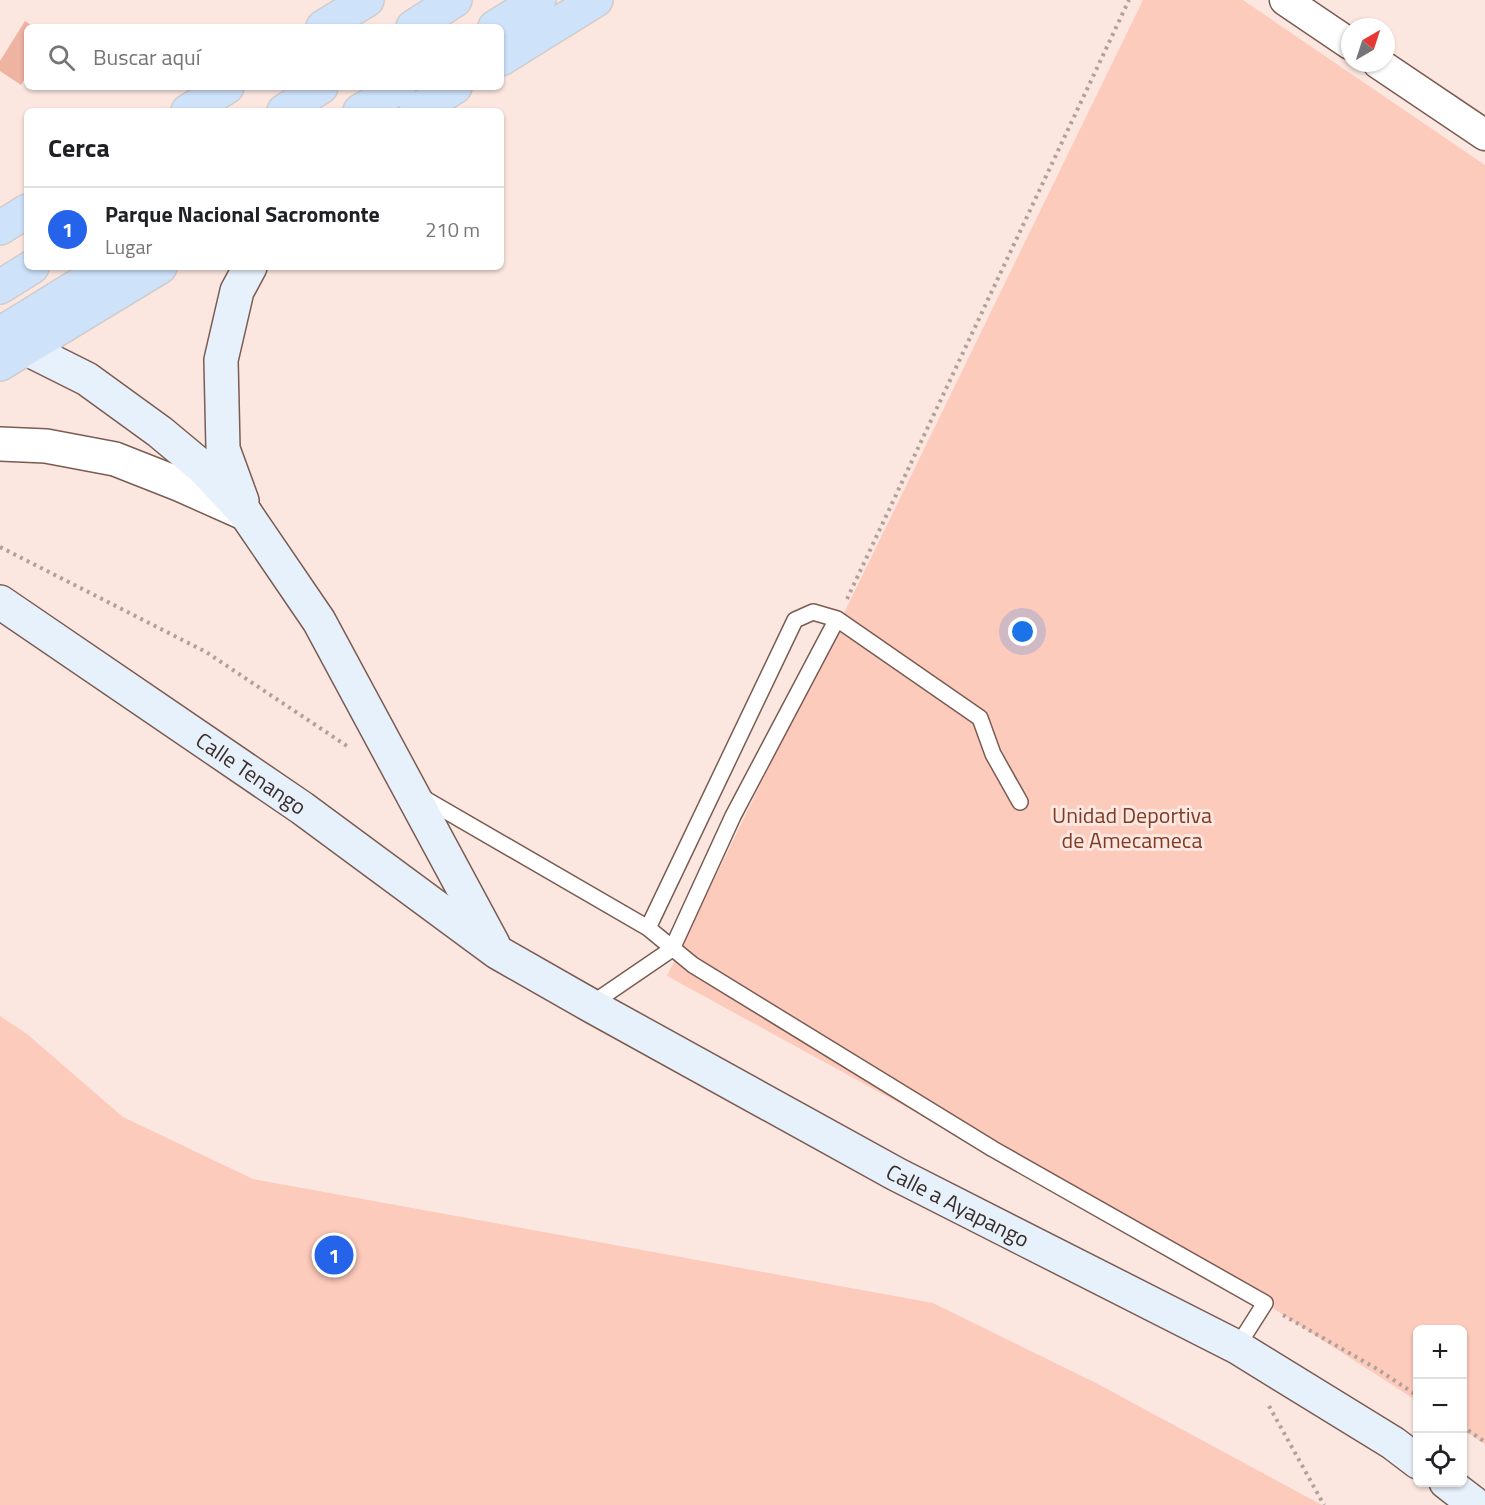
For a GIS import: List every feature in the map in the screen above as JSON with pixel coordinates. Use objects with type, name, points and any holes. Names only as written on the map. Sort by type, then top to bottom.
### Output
[{"type":"main road","points":[[328,24],[367,0]]},
{"type":"main road","points":[[418,24],[455,0]]},
{"type":"main road","points":[[500,24],[539,0]]},
{"type":"main road","points":[[504,56],[596,0]]},
{"type":"main road","points":[[193,108],[222,90]]},
{"type":"main road","points":[[289,108],[316,90]]},
{"type":"main road","points":[[365,108],[394,90]]},
{"type":"main road","points":[[421,108],[449,90]]},
{"type":"main road","points":[[0,228],[24,213]]},
{"type":"main road","points":[[0,287],[27,270]]},
{"type":"main road","points":[[6,346],[104,270]]},
{"type":"main road","points":[[6,346],[154,270]]},
{"type":"main road","points":[[246,514],[223,449],[221,360],[237,291],[248,270]]},
{"type":"main road","points":[[6,346],[87,379],[160,432],[202,467],[246,514],[319,621],[497,952]]},
{"type":"main road","name":"Calle Tenango","points":[[0,602],[302,808],[497,952]]},
{"type":"main road","name":"Calle a Ayapango","points":[[497,952],[896,1174],[1237,1347],[1393,1443],[1413,1458]]},
{"type":"main road","points":[[1453,1487],[1476,1505]]},
{"type":"street","points":[[1285,0],[1341,38]]},
{"type":"street","points":[[1391,72],[1485,135]]},
{"type":"street","points":[[0,444],[46,446],[115,459],[246,514]]},
{"type":"lane","points":[[648,927],[795,620],[813,612],[837,619],[980,718],[993,754],[1020,802]]},
{"type":"lane","points":[[590,1005],[672,949],[733,816],[837,619]]},
{"type":"lane","points":[[410,790],[648,927],[693,965],[993,1149],[1265,1303],[1237,1347]]},
{"type":"path","points":[[837,619],[1129,0]]},
{"type":"path","points":[[0,547],[206,652],[354,751]]},
{"type":"path","points":[[1265,1303],[1413,1393]]},
{"type":"path","points":[[1266,1399],[1324,1505]]},
{"type":"path","points":[[1467,1429],[1485,1442]]},
{"type":"green space","name":"Unidad Deportiva de Amecameca","points":[[1143,0],[1243,0],[1341,67],[1341,72],[1349,72],[1485,165],[1485,1444],[1467,1433],[1467,1325],[1413,1325],[1413,1398],[1265,1303],[667,976]]},
{"type":"green space","points":[[0,1016],[27,1034],[123,1117],[253,1179],[933,1303],[1096,1383],[1322,1505],[0,1505]]},
{"type":"building","points":[[25,21],[30,24],[24,24],[24,80],[21,85],[0,71],[0,61]]},
{"type":"place","name":"Parque Nacional Sacromonte","points":[[334,1255]]}]
